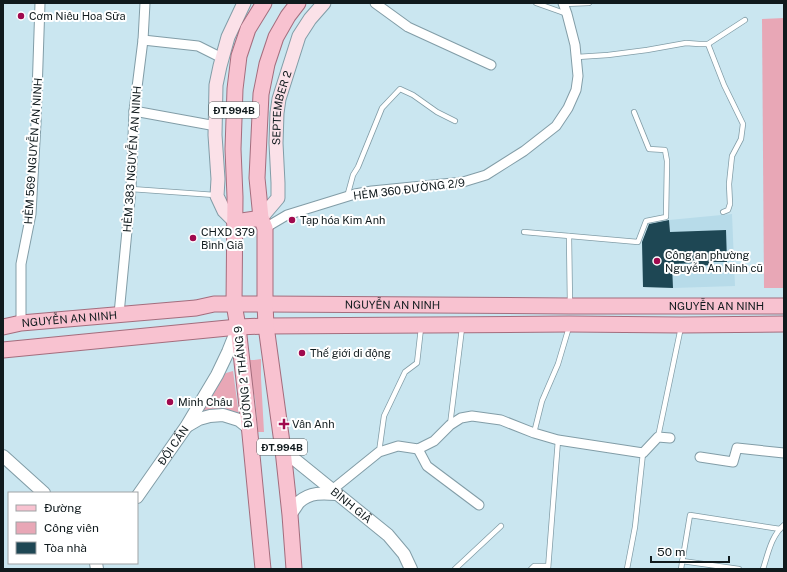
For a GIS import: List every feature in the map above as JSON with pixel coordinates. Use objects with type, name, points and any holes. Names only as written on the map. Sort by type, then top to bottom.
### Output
[{"type":"main road","name":"ĐT.994B","points":[[216,196],[218,179],[216,85],[228,37],[244,3]]},
{"type":"main road","name":"ĐT.994B","points":[[234,304],[235,197],[232,148],[234,89],[239,56],[248,28],[264,3]]},
{"type":"main road","name":"SEPTEMBER 2","points":[[265,304],[263,223],[257,178],[261,94],[267,64],[276,37],[288,16],[298,3]]},
{"type":"main road","name":"SEPTEMBER 2","points":[[263,223],[278,198],[276,143],[279,99],[299,36],[310,19],[324,3]]},
{"type":"main road","points":[[216,196],[224,211],[235,222],[263,223]]},
{"type":"main road","name":"NGUYỄN AN NINH","points":[[3,327],[21,323],[196,308],[214,304],[784,306]]},
{"type":"main road","name":"ĐƯỜNG 2 THÁNG 9","points":[[234,304],[238,327],[263,569]]},
{"type":"main road","name":"ĐT.994B","points":[[265,304],[266,326],[283,450],[294,569]]},
{"type":"main road","name":"NGUYỄN AN NINH","points":[[3,350],[238,327],[266,326],[784,324]]},
{"type":"street","name":"HẺM 569 NGUYỄN AN NINH","points":[[21,323],[21,264],[31,214],[40,3]]},
{"type":"street","name":"HẺM 383 NGUYỄN AN NINH","points":[[119,314],[131,188],[134,111],[146,3]]},
{"type":"street","points":[[375,3],[408,27],[492,65]]},
{"type":"street","name":"HẺM 360 ĐƯỜNG 2/9","points":[[263,223],[347,197],[372,191],[474,180],[486,175],[524,151],[556,126],[568,108],[576,90],[578,76],[577,57],[568,14],[563,3]]},
{"type":"street","points":[[142,40],[198,46],[222,58]]},
{"type":"street","points":[[134,111],[216,126]]},
{"type":"street","name":"ĐỘI CẤN","points":[[138,496],[186,427],[217,375],[238,327]]},
{"type":"street","points":[[186,427],[199,419],[223,415],[239,420],[249,428]]},
{"type":"street","points":[[290,516],[299,502],[310,495],[334,492],[379,452],[398,446],[418,449],[434,441],[450,425],[461,418],[472,416],[501,420],[534,433],[558,440],[643,453],[658,437],[670,438]]},
{"type":"street","points":[[700,456],[733,462],[736,448],[784,453]]},
{"type":"street","points":[[418,449],[427,466],[478,505]]},
{"type":"street","name":"BÌNH GIÃ","points":[[283,450],[388,535],[404,554],[412,569]]},
{"type":"street","points":[[3,456],[43,492]]},
{"type":"lane","points":[[536,3],[568,14]]},
{"type":"lane","points":[[563,3],[589,3]]},
{"type":"lane","points":[[577,57],[647,50],[686,43],[708,44],[744,20]]},
{"type":"lane","points":[[708,44],[724,85],[743,124],[741,139],[732,156],[730,166],[730,204],[728,210],[723,212]]},
{"type":"lane","points":[[347,197],[353,175],[358,167],[382,108],[400,89],[414,95],[437,112],[455,121]]},
{"type":"lane","points":[[524,232],[638,242],[646,221],[666,217],[667,161],[665,150],[648,150],[634,112]]},
{"type":"lane","points":[[131,188],[216,196]]},
{"type":"lane","points":[[569,236],[570,306]]},
{"type":"lane","points":[[534,433],[542,401],[558,364],[570,324]]},
{"type":"lane","points":[[379,452],[384,416],[405,372],[417,363],[422,325]]},
{"type":"lane","points":[[450,425],[462,325]]},
{"type":"lane","points":[[658,437],[681,325]]},
{"type":"lane","points":[[531,569],[534,566],[548,567],[558,440]]},
{"type":"lane","points":[[627,569],[635,527],[643,453]]},
{"type":"lane","points":[[681,569],[690,515],[780,529]]},
{"type":"lane","points":[[763,569],[771,542],[784,525]]},
{"type":"lane","points":[[455,569],[501,526]]},
{"type":"lane","points":[[682,561],[739,569]]},
{"type":"shaded area","points":[[732,214],[735,286],[673,288],[669,220]]},
{"type":"green space","points":[[784,18],[784,288],[764,288],[762,19]]},
{"type":"green space","points":[[261,359],[264,432],[258,432],[255,398],[246,360]]},
{"type":"green space","points":[[233,371],[239,415],[198,414],[222,375]]},
{"type":"building","points":[[669,220],[670,232],[726,230],[727,262],[711,262],[711,265],[698,266],[698,263],[672,264],[673,288],[643,287],[642,242],[649,224]]},
{"type":"place","name":"Cơm Niêu Hoa Sữa","points":[[21,16]]},
{"type":"place","name":"Tạp hóa Kim Anh","points":[[292,220]]},
{"type":"place","name":"CHXD 379 Bình Giã","points":[[193,238]]},
{"type":"place","name":"Công an phường Nguyễn An Ninh cũ","points":[[657,261]]},
{"type":"place","name":"Thế giới di động","points":[[302,353]]},
{"type":"place","name":"Minh Châu","points":[[170,402]]},
{"type":"place","name":"Vân Anh","points":[[284,424]]}]
